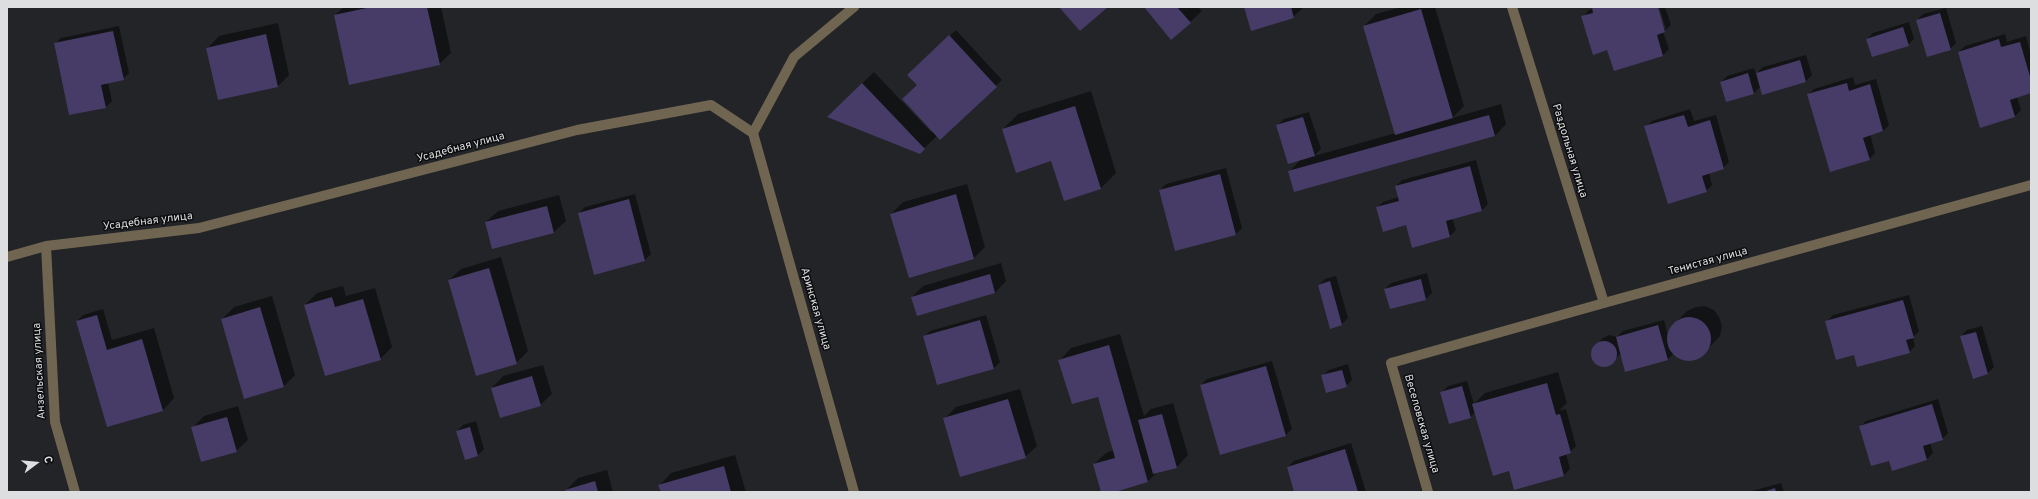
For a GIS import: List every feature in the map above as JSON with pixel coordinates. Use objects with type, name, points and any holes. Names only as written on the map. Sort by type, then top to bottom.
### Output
[{"type":"street","points":[[753,134],[794,57],[854,7]]},
{"type":"street","name":"Раздольная улица","points":[[1512,7],[1604,302]]},
{"type":"street","name":"Усадебная улица","points":[[7,257],[46,246],[199,228],[578,130],[711,105],[753,134]]},
{"type":"street","name":"Аринская улица","points":[[753,134],[854,492]]},
{"type":"street","name":"Тенистая улица","points":[[1391,363],[1604,302],[2031,185]]},
{"type":"street","name":"Анзельская улица","points":[[46,246],[55,422],[75,492]]},
{"type":"street","name":"Веселовская улица","points":[[1391,363],[1428,492]]},
{"type":"building","points":[[371,7],[427,7],[440,65],[349,85],[334,15]]},
{"type":"building","points":[[1059,7],[1108,7],[1080,31]]},
{"type":"building","points":[[1144,7],[1177,7],[1191,23],[1171,40]]},
{"type":"building","points":[[1244,7],[1291,7],[1294,18],[1251,31]]},
{"type":"building","points":[[1592,7],[1658,7],[1665,32],[1657,35],[1663,56],[1614,71],[1607,50],[1593,55],[1581,16],[1593,13]]},
{"type":"building","points":[[1421,9],[1453,118],[1395,135],[1363,26]]},
{"type":"building","points":[[1940,13],[1951,50],[1927,57],[1916,20]]},
{"type":"building","points":[[1903,27],[1909,46],[1872,57],[1866,39]]},
{"type":"building","points":[[113,31],[124,80],[101,85],[106,108],[69,115],[54,43]]},
{"type":"building","points":[[266,34],[278,87],[218,100],[206,48]]},
{"type":"building","points":[[949,35],[997,87],[940,140],[902,99],[917,85],[907,75]]},
{"type":"building","points":[[1999,39],[2001,47],[2020,42],[2031,80],[2031,93],[2010,100],[2015,117],[1980,128],[1958,52]]},
{"type":"building","points":[[1800,60],[1806,82],[1762,95],[1756,73]]},
{"type":"building","points":[[1748,73],[1754,94],[1726,102],[1720,82]]},
{"type":"building","points":[[862,83],[925,149],[920,154],[827,117]]},
{"type":"building","points":[[1847,83],[1849,91],[1870,84],[1883,131],[1863,138],[1870,160],[1830,172],[1807,94]]},
{"type":"building","points":[[1075,106],[1101,189],[1064,201],[1051,161],[1016,173],[1002,129]]},
{"type":"building","points":[[1489,115],[1495,136],[1294,192],[1288,171]]},
{"type":"building","points":[[1684,115],[1688,127],[1710,120],[1724,169],[1702,176],[1707,192],[1668,204],[1644,126]]},
{"type":"building","points":[[1303,117],[1315,156],[1288,164],[1276,125]]},
{"type":"building","points":[[1470,166],[1482,211],[1446,221],[1450,237],[1412,248],[1406,225],[1383,232],[1376,207],[1399,201],[1395,186]]},
{"type":"building","points":[[1220,174],[1236,235],[1175,251],[1159,190]]},
{"type":"building","points":[[956,194],[974,259],[909,278],[890,214]]},
{"type":"building","points":[[629,199],[645,261],[594,275],[578,213]]},
{"type":"building","points":[[547,206],[554,233],[492,249],[485,222]]},
{"type":"building","points":[[489,268],[517,364],[476,376],[448,280]]},
{"type":"building","points":[[990,274],[995,293],[917,316],[911,297]]},
{"type":"building","points":[[1421,279],[1426,300],[1390,309],[1384,289]]},
{"type":"building","points":[[1330,281],[1342,325],[1330,329],[1318,285]]},
{"type":"building","points":[[332,297],[335,307],[363,299],[381,360],[325,376],[304,305]]},
{"type":"building","points":[[1903,300],[1914,338],[1906,340],[1910,353],[1857,367],[1854,355],[1836,360],[1825,321]]},
{"type":"building","points":[[260,307],[284,387],[244,399],[221,319]]},
{"type":"building","points":[[97,315],[107,350],[142,339],[163,411],[107,427],[76,321]]},
{"type":"building","points":[[1689,317],[1701,321],[1707,327],[1711,339],[1707,351],[1701,357],[1689,361],[1677,357],[1671,351],[1667,339],[1671,327],[1677,321]]},
{"type":"building","points":[[980,320],[994,369],[937,385],[923,336]]},
{"type":"building","points":[[1658,325],[1668,360],[1625,372],[1616,337]]},
{"type":"building","points":[[1976,332],[1988,374],[1973,379],[1960,336]]},
{"type":"building","points":[[1604,341],[1613,345],[1617,354],[1613,363],[1604,367],[1595,363],[1591,354],[1595,345]]},
{"type":"building","points":[[1109,345],[1148,482],[1115,492],[1101,492],[1093,464],[1115,458],[1098,397],[1072,404],[1058,360]]},
{"type":"building","points":[[1266,366],[1286,436],[1220,455],[1200,385]]},
{"type":"building","points":[[1342,370],[1347,387],[1326,393],[1321,375]]},
{"type":"building","points":[[532,376],[541,406],[500,418],[491,388]]},
{"type":"building","points":[[1547,383],[1556,415],[1560,414],[1571,453],[1559,457],[1564,476],[1514,490],[1509,471],[1493,476],[1472,404]]},
{"type":"building","points":[[1462,386],[1471,418],[1449,424],[1440,392]]},
{"type":"building","points":[[1008,399],[1026,458],[960,477],[943,418]]},
{"type":"building","points":[[1932,404],[1943,440],[1923,446],[1927,460],[1892,471],[1889,461],[1871,466],[1859,426]]},
{"type":"building","points":[[1162,414],[1177,468],[1153,474],[1138,420]]},
{"type":"building","points":[[227,417],[237,452],[201,462],[191,427]]},
{"type":"building","points":[[470,427],[478,456],[465,460],[456,431]]},
{"type":"building","points":[[1345,449],[1358,492],[1294,492],[1287,467]]},
{"type":"building","points":[[724,466],[731,492],[661,492],[658,485]]},
{"type":"building","points":[[595,481],[598,492],[565,492],[565,490]]},
{"type":"building","points":[[1775,488],[1776,492],[1763,492]]}]
